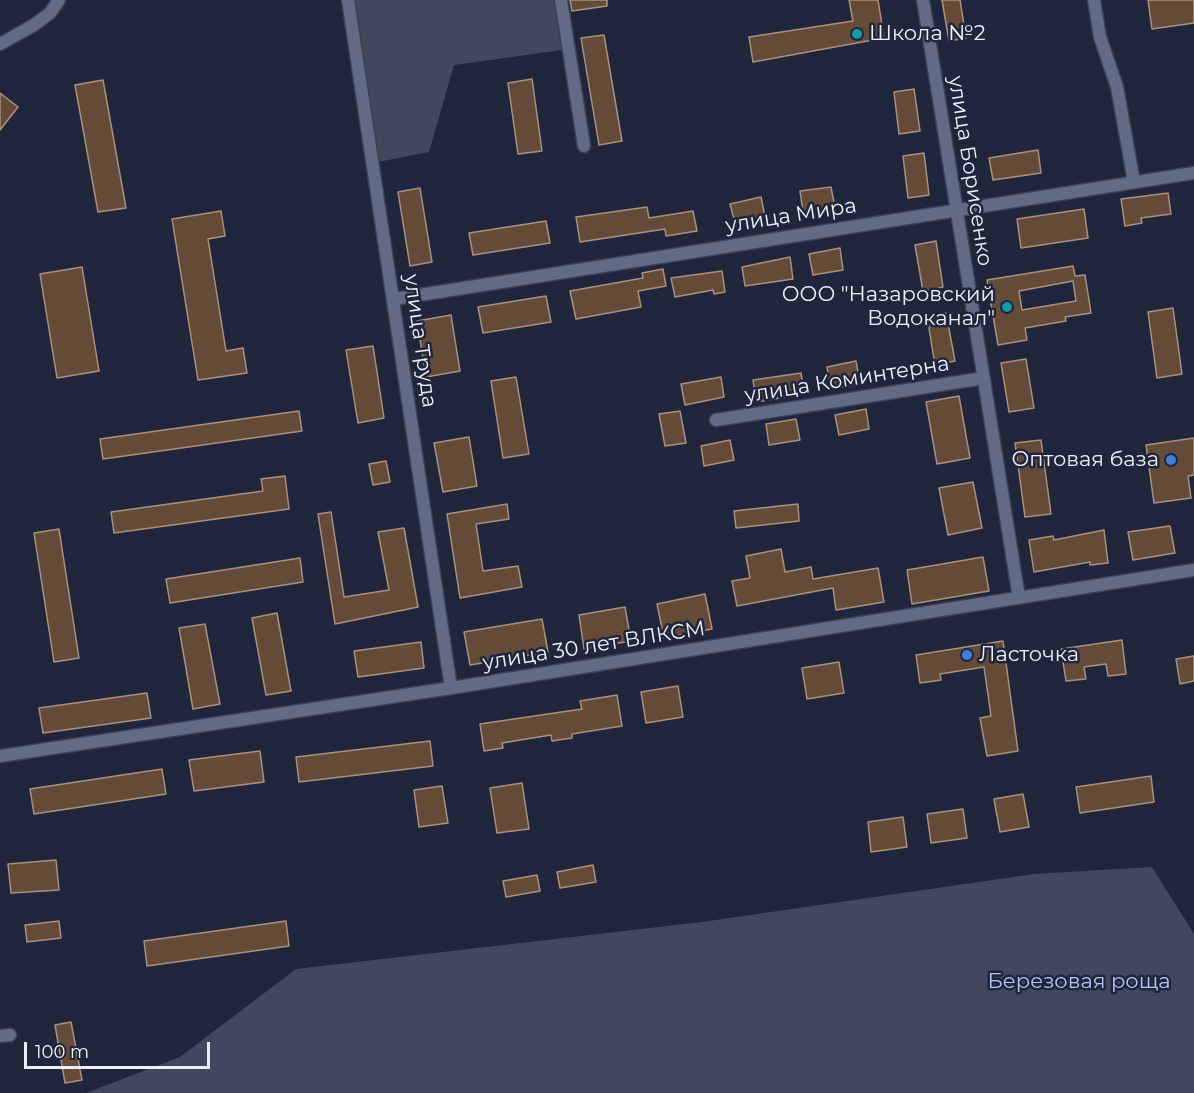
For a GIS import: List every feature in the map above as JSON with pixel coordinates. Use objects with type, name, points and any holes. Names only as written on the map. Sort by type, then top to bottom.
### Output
[{"type":"street","points":[[0,44],[50,13],[58,0]]},
{"type":"street","name":"улица Труда","points":[[348,0],[452,688]]},
{"type":"street","points":[[561,0],[584,146]]},
{"type":"street","name":"улица Борисенко","points":[[923,0],[1019,598]]},
{"type":"street","points":[[1094,0],[1100,37],[1117,87],[1134,182]]},
{"type":"street","name":"улица Мира","points":[[394,299],[1194,173]]},
{"type":"street","name":"улица Коминтерна","points":[[716,420],[984,378]]},
{"type":"street","name":"улица 30 лет ВЛКСМ","points":[[0,756],[452,688],[1194,570]]},
{"type":"green space","points":[[354,0],[554,0],[562,50],[454,65],[429,152],[378,162]]},
{"type":"green space","name":"Березовая роща","points":[[1152,867],[1194,934],[1194,1093],[86,1093],[180,1057],[296,969],[702,922],[1034,874]]},
{"type":"building","points":[[570,0],[607,0],[607,6],[572,11]]},
{"type":"building","name":"Школа №2","points":[[849,0],[878,0],[884,38],[753,62],[749,37],[853,21]]},
{"type":"building","points":[[942,0],[960,0],[966,38],[949,41]]},
{"type":"building","points":[[1148,0],[1194,0],[1194,23],[1152,29]]},
{"type":"building","points":[[604,35],[622,141],[599,145],[581,38]]},
{"type":"building","points":[[532,79],[542,151],[518,154],[508,83]]},
{"type":"building","points":[[103,80],[126,208],[98,212],[75,85]]},
{"type":"building","points":[[914,89],[920,131],[899,134],[894,92]]},
{"type":"building","points":[[0,93],[18,107],[0,130]]},
{"type":"building","points":[[1038,150],[1041,173],[993,180],[989,158]]},
{"type":"building","points":[[924,153],[929,195],[908,198],[903,156]]},
{"type":"building","points":[[831,187],[835,208],[803,212],[800,191]]},
{"type":"building","points":[[420,188],[432,262],[410,266],[398,192]]},
{"type":"building","points":[[1168,193],[1171,214],[1141,218],[1142,223],[1125,226],[1121,199]]},
{"type":"building","points":[[761,197],[765,217],[735,223],[730,204]]},
{"type":"building","points":[[647,207],[649,218],[693,211],[697,231],[666,236],[665,229],[580,242],[576,217]]},
{"type":"building","points":[[1084,209],[1088,238],[1021,248],[1017,219]]},
{"type":"building","points":[[221,211],[225,236],[208,239],[226,351],[243,348],[247,373],[198,380],[172,219]]},
{"type":"building","points":[[546,221],[550,243],[473,255],[469,233]]},
{"type":"building","points":[[936,241],[943,287],[923,291],[915,245]]},
{"type":"building","points":[[840,248],[843,270],[813,275],[809,254]]},
{"type":"building","points":[[790,257],[793,279],[745,286],[742,267]]},
{"type":"building","name":"ООО \"Назаровский Водоканал\"","points":[[1073,266],[1075,276],[1085,275],[1091,313],[1065,317],[1066,321],[1025,328],[1027,340],[998,345],[987,280]],"holes":[[[1073,281],[1076,301],[1022,310],[1019,291]]]},
{"type":"building","points":[[82,267],[99,371],[57,378],[40,274]]},
{"type":"building","points":[[663,269],[666,286],[638,291],[641,307],[576,319],[570,291],[643,278],[642,273]]},
{"type":"building","points":[[722,271],[725,292],[714,294],[713,290],[675,297],[671,278]]},
{"type":"building","points":[[546,296],[551,322],[483,333],[478,307]]},
{"type":"building","points":[[1173,308],[1182,374],[1157,378],[1148,312]]},
{"type":"building","points":[[946,313],[955,361],[935,365],[927,316]]},
{"type":"building","points":[[451,315],[460,371],[426,377],[417,321]]},
{"type":"building","points":[[373,346],[384,418],[358,423],[346,350]]},
{"type":"building","points":[[1026,359],[1034,408],[1009,412],[1001,363]]},
{"type":"building","points":[[856,361],[860,384],[831,389],[827,367]]},
{"type":"building","points":[[801,373],[804,394],[756,402],[753,380]]},
{"type":"building","points":[[516,377],[529,454],[503,458],[491,381]]},
{"type":"building","points":[[721,377],[724,397],[685,405],[681,384]]},
{"type":"building","points":[[959,396],[970,458],[937,464],[926,402]]},
{"type":"building","points":[[866,409],[869,429],[839,435],[835,415]]},
{"type":"building","points":[[299,411],[302,431],[103,459],[100,439]]},
{"type":"building","points":[[680,411],[686,443],[665,446],[659,414]]},
{"type":"building","points":[[796,419],[800,440],[769,445],[766,424]]},
{"type":"building","points":[[469,437],[477,486],[443,492],[434,443]]},
{"type":"building","name":"Оптовая база","points":[[1194,438],[1194,475],[1188,476],[1191,498],[1154,503],[1146,445]]},
{"type":"building","points":[[730,440],[734,460],[704,466],[701,446]]},
{"type":"building","points":[[1041,440],[1051,514],[1025,517],[1015,443]]},
{"type":"building","points":[[386,461],[390,482],[373,485],[369,464]]},
{"type":"building","points":[[285,476],[289,509],[114,533],[111,512],[263,491],[261,479]]},
{"type":"building","points":[[973,482],[982,528],[948,535],[939,488]]},
{"type":"building","points":[[507,504],[509,519],[476,524],[483,571],[518,566],[522,587],[460,598],[447,514]]},
{"type":"building","points":[[798,504],[799,521],[736,528],[734,511]]},
{"type":"building","points":[[331,512],[344,597],[389,590],[378,532],[404,528],[418,607],[335,624],[318,514]]},
{"type":"building","points":[[1170,526],[1175,553],[1133,560],[1128,532]]},
{"type":"building","points":[[59,529],[79,658],[54,662],[34,533]]},
{"type":"building","points":[[1104,530],[1108,563],[1090,565],[1090,562],[1034,572],[1029,540],[1053,536],[1054,540]]},
{"type":"building","points":[[781,549],[785,572],[811,567],[813,579],[878,568],[884,602],[836,610],[833,588],[737,606],[732,581],[750,578],[746,556]]},
{"type":"building","points":[[983,557],[989,591],[912,604],[907,570]]},
{"type":"building","points":[[300,558],[303,582],[170,603],[166,579]]},
{"type":"building","points":[[705,594],[712,629],[664,638],[657,604]]},
{"type":"building","points":[[625,607],[631,641],[584,649],[579,615]]},
{"type":"building","points":[[277,613],[291,691],[266,695],[252,618]]},
{"type":"building","points":[[542,619],[548,652],[470,665],[464,632]]},
{"type":"building","points":[[205,624],[220,704],[193,709],[179,628]]},
{"type":"building","points":[[1122,640],[1126,674],[1108,676],[1106,664],[1084,667],[1086,679],[1066,681],[1061,649]]},
{"type":"building","points":[[1003,641],[1018,751],[987,756],[980,718],[991,716],[984,667],[940,674],[941,680],[920,683],[916,655]]},
{"type":"building","points":[[421,642],[424,668],[358,677],[354,651]]},
{"type":"building","points":[[1194,656],[1194,681],[1180,684],[1176,659]]},
{"type":"building","points":[[839,662],[844,693],[807,699],[802,668]]},
{"type":"building","points":[[678,686],[683,717],[646,723],[641,692]]},
{"type":"building","points":[[147,693],[151,718],[43,733],[39,708]]},
{"type":"building","points":[[617,695],[622,726],[572,734],[572,738],[552,741],[551,735],[502,743],[503,748],[484,751],[480,724],[582,709],[580,701]]},
{"type":"building","points":[[430,741],[433,766],[299,782],[296,757]]},
{"type":"building","points":[[260,751],[264,782],[194,791],[189,760]]},
{"type":"building","points":[[162,769],[166,794],[34,814],[30,789]]},
{"type":"building","points":[[1151,776],[1154,802],[1080,813],[1076,787]]},
{"type":"building","points":[[522,783],[529,829],[497,833],[490,788]]},
{"type":"building","points":[[442,786],[448,823],[419,827],[414,790]]},
{"type":"building","points":[[1023,794],[1029,827],[1000,832],[994,799]]},
{"type":"building","points":[[963,809],[967,838],[931,843],[927,814]]},
{"type":"building","points":[[903,817],[907,847],[871,852],[868,822]]},
{"type":"building","points":[[56,860],[59,890],[11,893],[8,864]]},
{"type":"building","points":[[593,865],[596,882],[560,888],[557,872]]},
{"type":"building","points":[[537,875],[540,891],[506,897],[503,881]]},
{"type":"building","points":[[59,921],[61,938],[27,942],[25,925]]},
{"type":"building","points":[[286,921],[289,946],[147,966],[144,941]]},
{"type":"building","points":[[71,1022],[82,1080],[65,1083],[55,1025]]},
{"type":"place","name":"Школа №2","points":[[857,34]]},
{"type":"place","name":"ООО \"Назаровский Водоканал\"","points":[[1007,307]]},
{"type":"place","name":"Оптовая база","points":[[1171,460]]},
{"type":"place","name":"Ласточка","points":[[967,655]]}]
